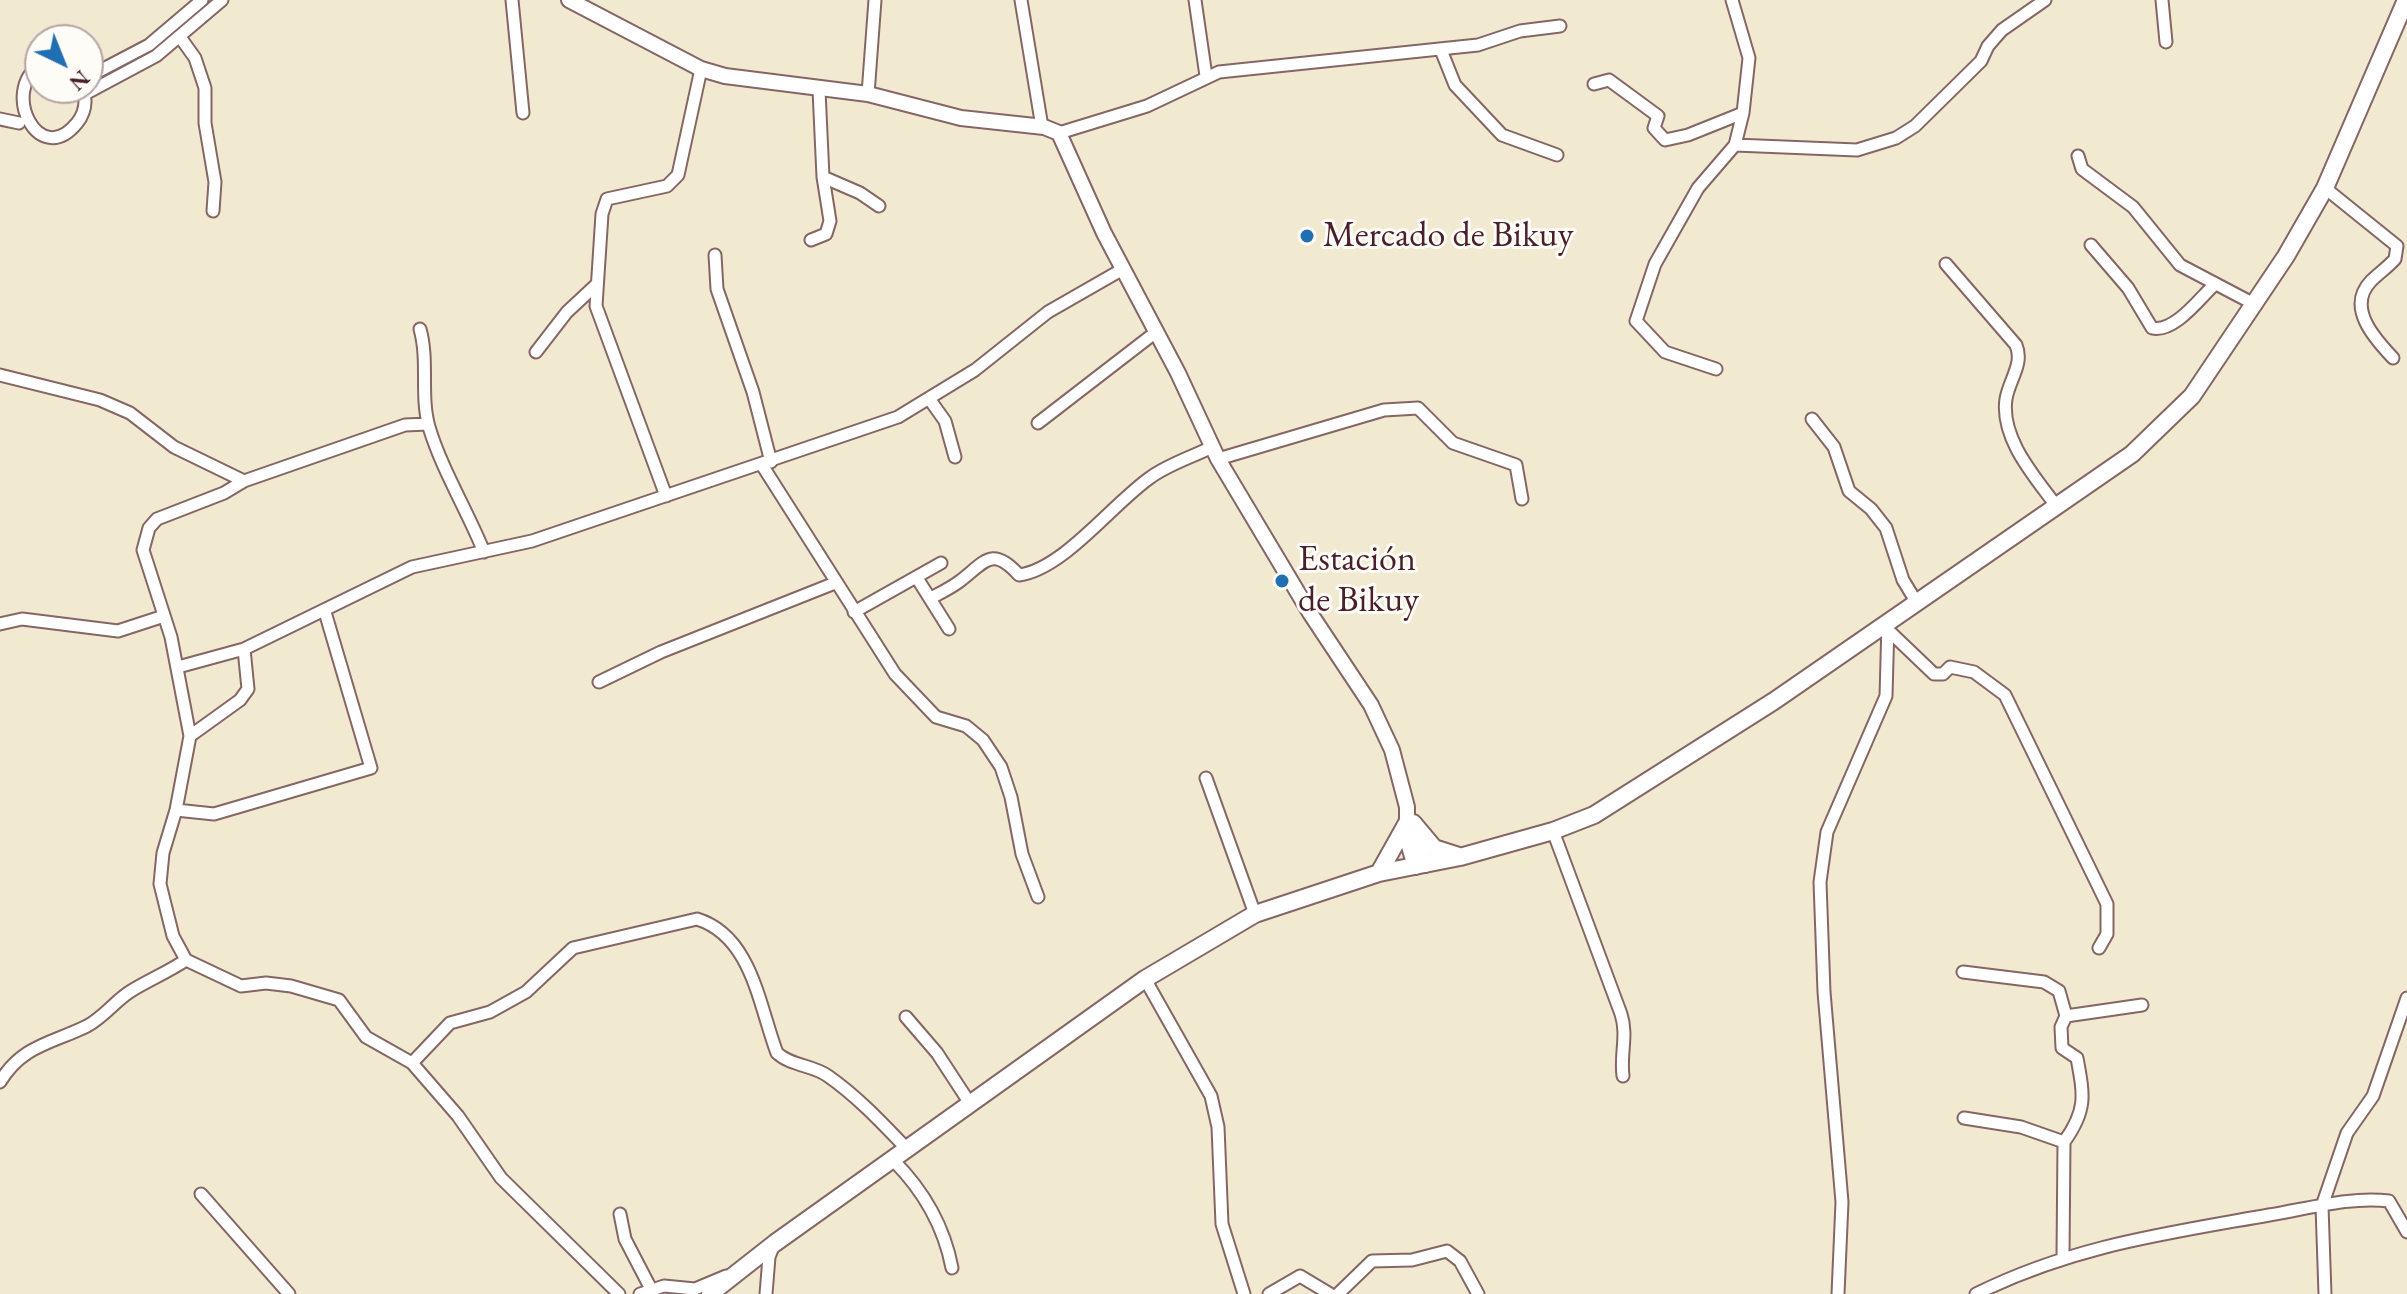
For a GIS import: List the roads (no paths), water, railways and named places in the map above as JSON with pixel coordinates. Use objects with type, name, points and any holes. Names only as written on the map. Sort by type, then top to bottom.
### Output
[{"type":"main road","points":[[710,1294],[775,1243],[1145,979],[1255,914],[1379,873],[1460,857],[1553,831],[1594,815],[1889,627],[1917,603],[2132,454],[2177,412],[2214,369],[2256,305],[2325,188],[2406,0]]},
{"type":"main road","points":[[1379,873],[1410,821],[1434,848],[1460,857]]},
{"type":"street","points":[[104,69],[149,45],[202,0]]},
{"type":"street","points":[[104,83],[130,72],[180,37],[222,0]]},
{"type":"street","points":[[512,0],[523,113]]},
{"type":"street","points":[[569,0],[701,69],[754,82],[868,94],[961,118],[1042,127],[1059,133],[1147,106],[1206,76],[1238,68],[1441,50],[1478,45],[1520,31],[1560,26]]},
{"type":"street","points":[[868,94],[875,0]]},
{"type":"street","points":[[1021,0],[1042,127]]},
{"type":"street","points":[[1195,0],[1206,76]]},
{"type":"street","points":[[1716,369],[1665,352],[1636,321],[1655,264],[1698,188],[1735,145],[1743,113],[1749,58],[1732,0]]},
{"type":"street","points":[[1735,145],[1857,150],[1896,138],[1915,126],[1981,61],[1988,46],[2002,30],[2045,0]]},
{"type":"street","points":[[2162,0],[2166,42]]},
{"type":"street","points":[[180,37],[200,68],[205,88],[205,123],[215,182],[213,211]]},
{"type":"street","points":[[1441,50],[1455,85],[1502,135],[1513,142],[1557,155]]},
{"type":"street","points":[[666,496],[596,306],[602,214],[607,199],[667,186],[678,175],[701,69]]},
{"type":"street","points":[[19,123],[12,101],[14,90],[24,76]]},
{"type":"street","points":[[1594,84],[1609,80],[1658,116],[1654,128],[1665,140],[1688,135],[1743,113]]},
{"type":"street","points":[[811,240],[822,238],[829,230],[819,90]]},
{"type":"street","points":[[0,119],[19,123],[39,136],[63,135],[81,118],[83,104]]},
{"type":"street","points":[[1059,133],[1215,453],[1310,613],[1371,705],[1392,750],[1410,821],[1409,847],[1420,866]]},
{"type":"street","points":[[2078,156],[2082,169],[2133,207],[2180,265],[2256,305]]},
{"type":"street","points":[[823,177],[860,193],[879,206]]},
{"type":"street","points":[[2325,188],[2381,230],[2397,246],[2395,259],[2369,282],[2362,298],[2364,323],[2393,358]]},
{"type":"street","points":[[2091,245],[2128,288],[2152,328],[2170,326],[2214,285]]},
{"type":"street","points":[[715,255],[717,289],[753,392],[766,464],[835,583],[895,674],[936,717],[966,726],[983,740],[1001,767],[1011,797],[1022,854],[1038,897]]},
{"type":"street","points":[[1946,264],[2016,345],[2020,355],[2005,410],[2024,462],[2057,507]]},
{"type":"street","points":[[178,667],[244,649],[412,567],[532,541],[898,417],[975,370],[1048,312],[1123,269]]},
{"type":"street","points":[[536,352],[580,299],[597,284]]},
{"type":"street","points":[[580,299],[596,306]]},
{"type":"street","points":[[420,329],[425,345],[424,387],[428,424],[484,552]]},
{"type":"street","points":[[1038,423],[1156,332]]},
{"type":"street","points":[[0,375],[100,400],[130,413],[174,447],[244,481]]},
{"type":"street","points":[[930,400],[945,421],[955,457]]},
{"type":"street","points":[[931,598],[959,581],[982,561],[996,558],[1008,563],[1019,575],[1030,574],[1082,539],[1153,475],[1215,453],[1384,410],[1418,408],[1453,443],[1516,465],[1522,499]]},
{"type":"street","points":[[1812,419],[1834,447],[1849,491],[1871,509],[1886,528],[1903,580],[1917,603]]},
{"type":"street","points":[[428,424],[405,425],[244,481],[224,493],[166,513],[149,528],[143,550],[178,667],[190,736],[176,810],[163,853],[160,884],[173,936],[186,960],[241,986],[266,983],[291,986],[339,1000],[366,1037],[412,1063],[458,1116],[501,1178],[619,1294]]},
{"type":"street","points":[[854,612],[941,563]]},
{"type":"street","points":[[917,578],[949,629]]},
{"type":"street","points":[[599,682],[661,652],[835,583]]},
{"type":"street","points":[[176,810],[214,814],[371,768],[325,612]]},
{"type":"street","points":[[0,624],[22,619],[118,631],[164,616]]},
{"type":"street","points":[[1889,627],[1934,674],[1943,674],[1950,667],[1974,672],[2005,695],[2107,904],[2107,934],[2099,948]]},
{"type":"street","points":[[1838,1294],[1842,1202],[1824,992],[1820,882],[1827,832],[1886,696],[1889,627]]},
{"type":"street","points":[[190,736],[229,709],[248,689],[244,649]]},
{"type":"street","points":[[1206,778],[1255,914]]},
{"type":"street","points":[[1553,831],[1593,932],[1625,1026],[1620,1057],[1623,1076]]},
{"type":"street","points":[[412,1063],[450,1023],[490,1012],[526,992],[573,948],[697,919],[710,923],[729,937],[740,955],[769,1023],[777,1053],[785,1060],[826,1075],[908,1150]]},
{"type":"street","points":[[0,1082],[7,1069],[28,1053],[63,1033],[87,1026],[130,991],[186,960]]},
{"type":"street","points":[[1963,972],[2044,982],[2059,991],[2066,1016],[2061,1027],[2062,1048],[2077,1058],[2082,1106],[2080,1119],[2064,1142],[2063,1256]]},
{"type":"street","points":[[1145,979],[1211,1096],[1218,1127],[1222,1224],[1244,1294]]},
{"type":"street","points":[[2325,1294],[2322,1206],[2347,1133],[2373,1096],[2407,998]]},
{"type":"street","points":[[2066,1016],[2142,1005]]},
{"type":"street","points":[[906,1017],[937,1053],[971,1105]]},
{"type":"street","points":[[1964,1118],[2021,1127],[2064,1142]]},
{"type":"street","points":[[893,1160],[927,1201],[948,1248],[952,1268]]},
{"type":"street","points":[[201,1194],[289,1294]]},
{"type":"street","points":[[1976,1294],[2063,1256],[2144,1237],[2322,1206],[2389,1201],[2407,1232]]},
{"type":"street","points":[[620,1214],[625,1239],[645,1292],[677,1285],[695,1289],[734,1273]]},
{"type":"street","points":[[766,1294],[769,1257],[775,1243]]},
{"type":"street","points":[[1338,1294],[1372,1261],[1412,1260],[1447,1251],[1460,1261],[1478,1294]]},
{"type":"street","points":[[1269,1294],[1300,1276],[1330,1294]]},
{"type":"place","name":"Mercado de Bikuy","points":[[1307,236]]},
{"type":"place","name":"Estación de Bikuy","points":[[1282,581]]}]
